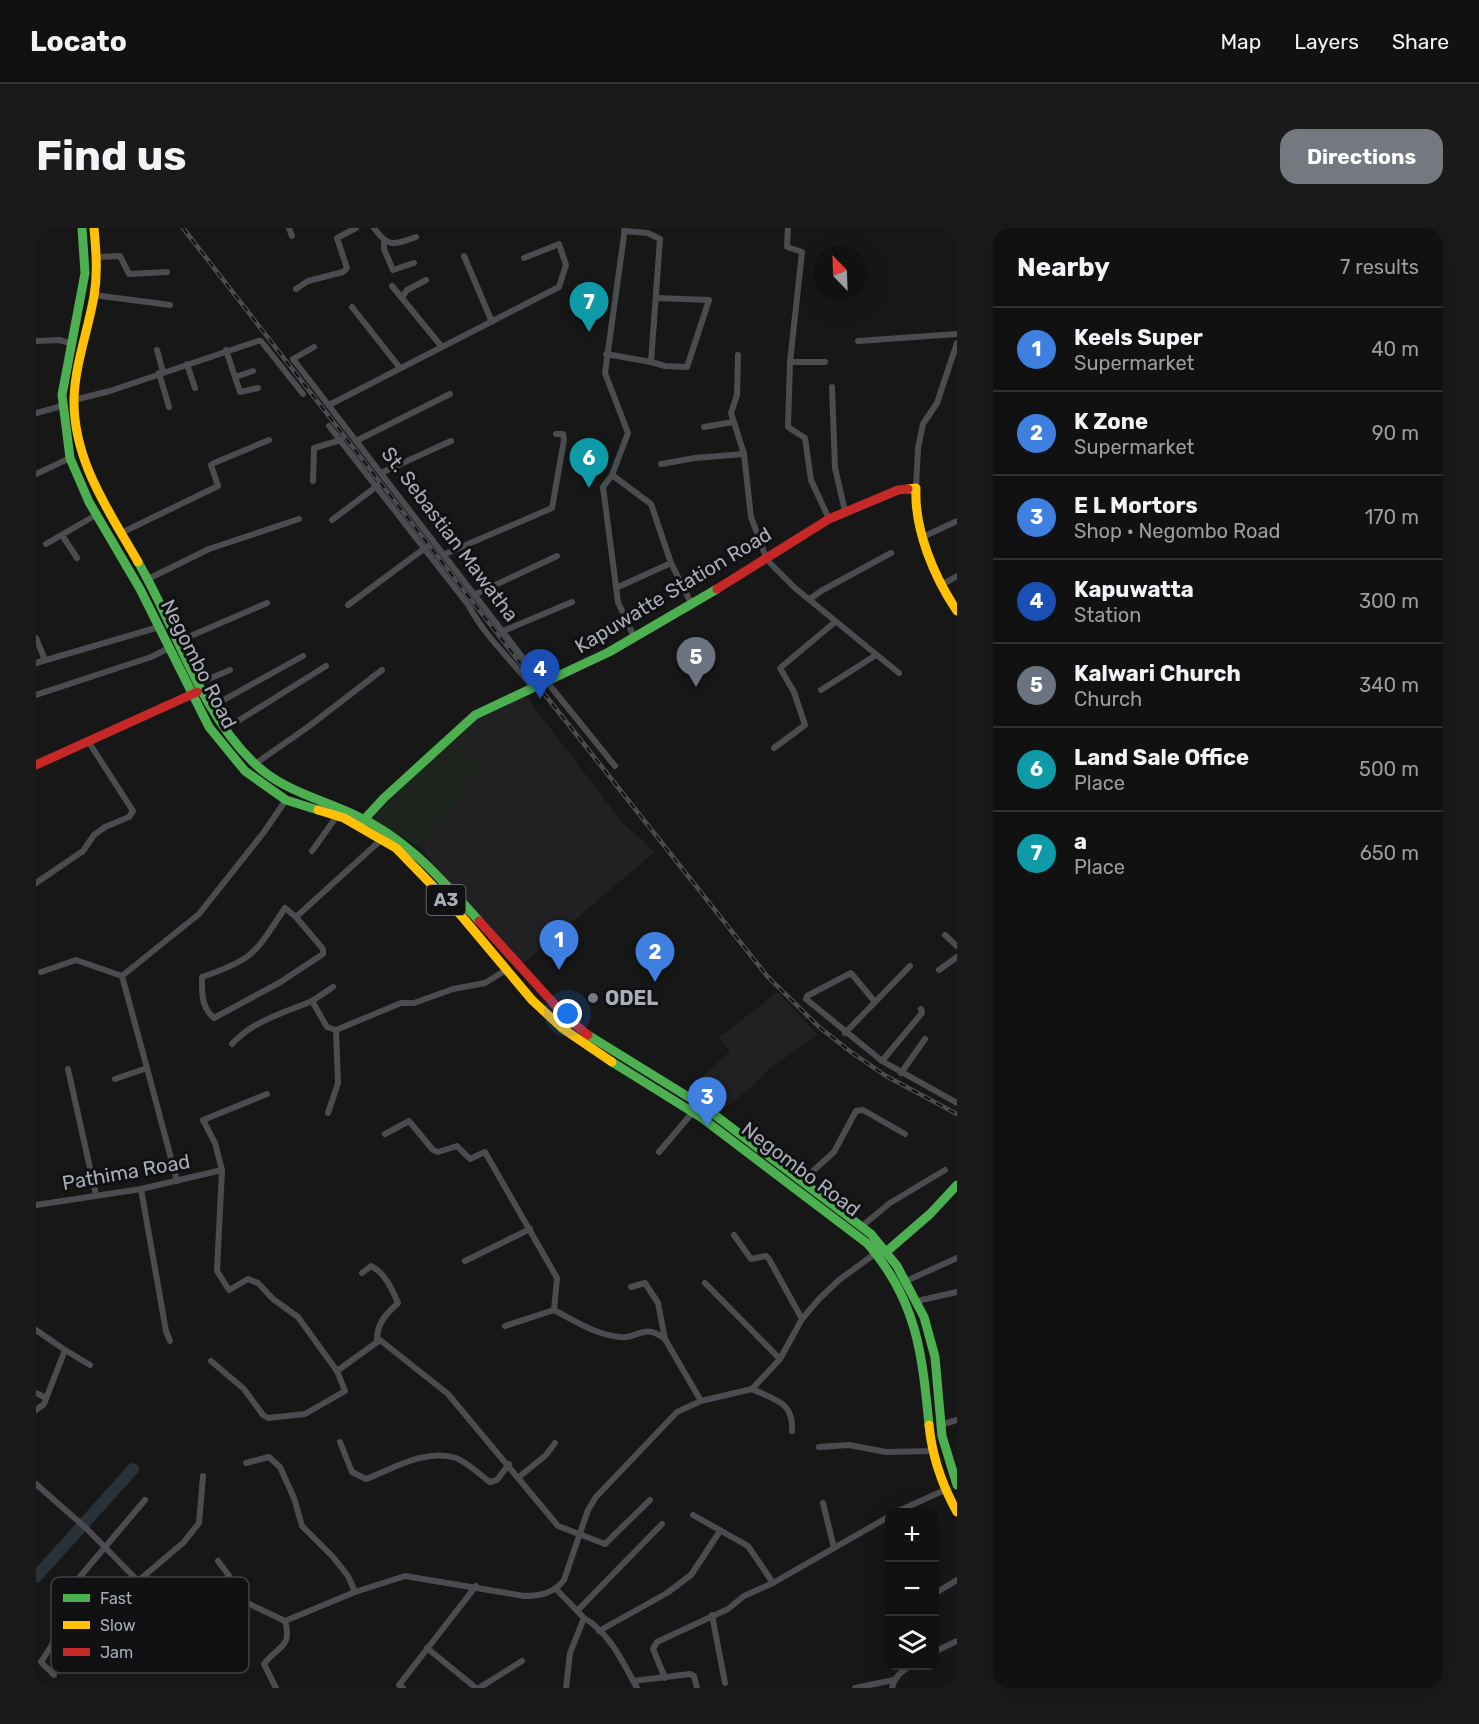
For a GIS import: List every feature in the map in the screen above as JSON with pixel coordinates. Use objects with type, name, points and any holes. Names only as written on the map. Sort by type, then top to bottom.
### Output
[{"type":"main road","name":"Negombo Road","points":[[82,228],[85,273],[70,343],[62,406],[70,459],[81,487],[120,553],[209,727],[230,756],[260,783],[286,800],[362,822],[396,848],[546,1015],[578,1041],[693,1113],[881,1252],[916,1330],[923,1362],[926,1410],[933,1450],[945,1490],[957,1512]]},
{"type":"main road","name":"Negombo Road","points":[[94,228],[97,257],[94,295],[79,359],[74,400],[76,431],[85,467],[148,579],[200,687],[225,729],[255,764],[303,795],[400,841],[438,875],[541,993],[584,1033],[703,1106],[861,1226],[906,1281],[917,1301],[933,1351],[940,1425],[957,1485]]},
{"type":"main road","name":"Kapuwatte Station Road","points":[[362,822],[474,715],[545,683],[634,637],[767,560],[829,519],[898,490],[916,488]]},
{"type":"main road","points":[[916,488],[915,506],[925,536],[943,584],[957,610]]},
{"type":"main road","points":[[36,765],[191,695],[200,687]]},
{"type":"main road","points":[[881,1252],[930,1214],[957,1185]]},
{"type":"street","points":[[289,228],[291,236]]},
{"type":"street","points":[[296,289],[318,278],[343,272],[347,268],[337,238],[356,228]]},
{"type":"street","points":[[374,228],[384,242],[393,270],[414,263]]},
{"type":"street","points":[[788,228],[787,247],[802,252],[790,362],[788,427],[805,438],[811,480],[829,519]]},
{"type":"street","points":[[634,637],[618,602],[603,487],[612,475],[628,433],[604,373],[625,229],[648,233],[660,239],[651,362]]},
{"type":"street","points":[[384,242],[400,243],[416,237]]},
{"type":"street","points":[[329,405],[559,287],[566,265],[559,244],[524,258]]},
{"type":"street","points":[[97,257],[120,256],[129,274],[167,272]]},
{"type":"street","points":[[464,256],[492,322]]},
{"type":"street","points":[[403,296],[407,290],[426,280]]},
{"type":"street","points":[[392,286],[403,296],[442,347]]},
{"type":"street","points":[[94,295],[170,305]]},
{"type":"street","points":[[606,354],[665,366],[687,367],[709,300],[656,298]]},
{"type":"street","points":[[352,307],[400,368]]},
{"type":"street","points":[[858,340],[957,334]]},
{"type":"street","points":[[36,341],[59,339],[70,343]]},
{"type":"street","points":[[74,400],[110,391],[226,350],[261,341],[303,394]]},
{"type":"street","points":[[916,488],[918,448],[923,424],[937,403],[957,344]]},
{"type":"street","name":"St. Sebastian Mawatha","points":[[314,347],[293,359],[358,440],[503,631],[615,766]]},
{"type":"street","points":[[157,350],[169,407]]},
{"type":"street","points":[[226,350],[240,392],[258,388]]},
{"type":"street","points":[[738,355],[737,395],[731,413],[744,454],[751,517],[767,560],[835,622],[899,673]]},
{"type":"street","points":[[790,362],[825,362]]},
{"type":"street","points":[[187,364],[195,388]]},
{"type":"street","points":[[234,377],[253,371]]},
{"type":"street","points":[[832,387],[835,468],[845,511]]},
{"type":"street","points":[[358,440],[450,394]]},
{"type":"street","points":[[36,413],[62,406]]},
{"type":"street","points":[[704,426],[733,422]]},
{"type":"street","points":[[329,426],[469,606],[481,629],[493,639],[532,688]]},
{"type":"street","points":[[446,554],[552,508],[564,440],[563,434],[556,434]]},
{"type":"street","points":[[121,533],[218,486],[211,465],[269,440]]},
{"type":"street","points":[[313,481],[314,448],[341,440]]},
{"type":"street","points":[[382,472],[451,441]]},
{"type":"street","points":[[661,464],[744,454]]},
{"type":"street","points":[[36,474],[70,459]]},
{"type":"street","points":[[612,475],[651,504],[671,563],[691,603]]},
{"type":"street","points":[[332,520],[377,486]]},
{"type":"street","points":[[46,544],[96,515]]},
{"type":"street","points":[[148,579],[209,549],[299,519]]},
{"type":"street","points":[[925,536],[957,521]]},
{"type":"street","points":[[62,535],[77,558]]},
{"type":"street","points":[[348,605],[425,549]]},
{"type":"street","points":[[810,599],[891,553]]},
{"type":"street","points":[[476,594],[557,556]]},
{"type":"street","points":[[616,588],[671,563]]},
{"type":"street","points":[[943,584],[957,576]]},
{"type":"street","points":[[503,631],[572,602]]},
{"type":"street","points":[[179,641],[267,603]]},
{"type":"street","points":[[774,748],[805,725],[794,692],[780,668],[835,622]]},
{"type":"street","points":[[36,663],[159,627]]},
{"type":"street","points":[[36,638],[45,660]]},
{"type":"street","points":[[36,695],[151,657],[169,648]]},
{"type":"street","points":[[821,690],[876,655]]},
{"type":"street","points":[[211,707],[303,656]]},
{"type":"street","points":[[225,729],[326,666]]},
{"type":"street","points":[[200,687],[230,670]]},
{"type":"street","points":[[255,764],[382,670]]},
{"type":"street","points":[[36,883],[83,851],[93,835],[105,826],[129,817],[133,811],[88,741]]},
{"type":"street","points":[[122,976],[199,914],[264,832],[286,800]]},
{"type":"street","points":[[312,851],[337,815]]},
{"type":"street","points":[[296,916],[382,839]]},
{"type":"street","points":[[285,908],[296,916],[323,949],[323,954],[279,982],[214,1018],[206,1011],[202,995],[202,976],[236,965],[257,951],[285,908]]},
{"type":"street","points":[[945,935],[957,946]]},
{"type":"street","points":[[939,970],[957,957]]},
{"type":"street","points":[[41,972],[76,960],[122,976]]},
{"type":"street","points":[[845,1033],[910,966]]},
{"type":"street","points":[[312,1002],[327,1027],[336,1030],[400,1003],[414,1003],[453,989],[485,983],[506,970]]},
{"type":"street","points":[[875,1002],[851,974],[807,996],[806,999],[882,1061],[957,1103]]},
{"type":"street","points":[[122,976],[177,1181]]},
{"type":"street","points":[[232,1044],[241,1033],[253,1026],[312,1002],[333,987]]},
{"type":"street","points":[[882,1061],[922,1013],[921,1009]]},
{"type":"street","points":[[328,1113],[338,1083],[336,1030]]},
{"type":"street","points":[[901,1073],[925,1039]]},
{"type":"street","points":[[115,1078],[147,1068]]},
{"type":"street","points":[[68,1069],[96,1195]]},
{"type":"street","points":[[211,1361],[244,1389],[263,1415],[268,1418],[305,1414],[345,1391],[338,1371],[298,1317],[273,1299],[258,1283],[248,1279],[229,1290],[217,1271],[222,1170],[215,1143],[203,1120],[267,1094]]},
{"type":"street","points":[[802,1181],[834,1152],[856,1111],[863,1110],[905,1134]]},
{"type":"street","points":[[659,1152],[693,1113]]},
{"type":"street","points":[[385,1134],[409,1121],[433,1150],[438,1152],[458,1146],[470,1159],[485,1152],[556,1278],[554,1310]]},
{"type":"street","name":"Pathima Road","points":[[36,1205],[141,1189],[222,1170]]},
{"type":"street","points":[[861,1226],[890,1203],[945,1170]]},
{"type":"street","points":[[141,1189],[166,1331],[170,1341]]},
{"type":"street","points":[[465,1261],[530,1229]]},
{"type":"street","points":[[734,1235],[751,1258],[766,1256],[769,1259],[802,1319]]},
{"type":"street","points":[[557,1590],[570,1566],[579,1534],[596,1497],[619,1470],[677,1412],[701,1401],[752,1389],[780,1359],[802,1319],[839,1280],[881,1252]]},
{"type":"street","points":[[906,1281],[957,1258]]},
{"type":"street","points":[[362,1273],[371,1266],[375,1267],[390,1285],[398,1303],[384,1316],[377,1331],[377,1340]]},
{"type":"street","points":[[705,1283],[780,1359]]},
{"type":"street","points":[[631,1287],[645,1284],[658,1303],[665,1339],[701,1401]]},
{"type":"street","points":[[917,1301],[957,1292]]},
{"type":"street","points":[[505,1326],[554,1310],[594,1331],[623,1338],[647,1331],[665,1339]]},
{"type":"street","points":[[36,1330],[90,1365]]},
{"type":"street","points":[[338,1371],[377,1340]]},
{"type":"street","points":[[377,1340],[448,1394],[509,1464],[558,1526],[605,1544],[650,1500]]},
{"type":"street","points":[[36,1410],[44,1404],[65,1350]]},
{"type":"street","points":[[752,1389],[786,1406],[792,1413],[792,1431]]},
{"type":"street","points":[[36,1393],[46,1398]]},
{"type":"street","points":[[940,1425],[957,1420]]},
{"type":"street","points":[[340,1442],[352,1472],[366,1479],[418,1459],[436,1455],[457,1458],[490,1482],[497,1480],[509,1464]]},
{"type":"street","points":[[519,1477],[546,1455],[555,1443]]},
{"type":"street","points":[[819,1448],[849,1445],[886,1452],[933,1450]]},
{"type":"street","points":[[246,1463],[269,1457],[280,1467],[294,1498],[302,1526],[333,1557],[348,1576],[355,1592]]},
{"type":"street","points":[[143,1577],[183,1543],[199,1523],[203,1476]]},
{"type":"street","points":[[36,1485],[78,1520],[134,1577]]},
{"type":"street","points":[[905,1508],[945,1490]]},
{"type":"street","points":[[79,1577],[145,1500]]},
{"type":"street","points":[[823,1503],[834,1548]]},
{"type":"street","points":[[693,1515],[754,1551],[773,1583]]},
{"type":"street","points":[[665,1678],[653,1645],[773,1583],[885,1519]]},
{"type":"street","points":[[578,1610],[662,1524]]},
{"type":"street","points":[[599,1631],[667,1593],[691,1575],[720,1531]]},
{"type":"street","points":[[218,1561],[230,1577]]},
{"type":"street","points":[[249,1605],[285,1621],[355,1592],[405,1576],[476,1586],[524,1596],[557,1590]]},
{"type":"street","points":[[939,1591],[957,1580]]},
{"type":"street","points":[[403,1688],[399,1685],[476,1586]]},
{"type":"street","points":[[557,1590],[599,1631],[620,1656],[637,1688]]},
{"type":"street","points":[[712,1615],[726,1683]]},
{"type":"street","points":[[566,1688],[570,1653],[584,1618]]},
{"type":"street","points":[[276,1688],[264,1664],[286,1644],[288,1638],[285,1621]]},
{"type":"street","points":[[939,1650],[957,1641]]},
{"type":"street","points":[[51,1646],[41,1662],[51,1672]]},
{"type":"street","points":[[427,1648],[478,1688],[522,1661]]},
{"type":"street","points":[[855,1688],[894,1680],[905,1670]]},
{"type":"street","points":[[633,1681],[690,1674],[694,1676],[697,1688]]},
{"type":"street","points":[[892,1688],[894,1680]]},
{"type":"shaded area","points":[[525,695],[621,821],[655,852],[521,965],[419,847],[480,768],[457,738],[479,717]]},
{"type":"shaded area","points":[[457,738],[480,768],[419,847],[372,819],[423,766]]},
{"type":"shaded area","points":[[778,992],[818,1035],[769,1069],[752,1087],[719,1112],[689,1090],[730,1051],[719,1037]]},
{"type":"waterway","points":[[36,1577],[133,1469]]},
{"type":"railway","points":[[183,228],[538,686],[767,976],[819,1027],[851,1052],[886,1076],[957,1114]]},
{"type":"traffic: fast","points":[[82,228],[85,273],[62,395],[70,458],[89,502],[140,589],[209,727],[245,771],[286,800],[318,810]]},
{"type":"traffic: fast","points":[[138,562],[203,693],[235,742],[254,763],[265,773],[290,788],[374,824],[423,861],[479,921]]},
{"type":"traffic: fast","points":[[360,824],[384,798],[475,715],[609,652],[717,589]]},
{"type":"traffic: fast","points":[[588,1035],[703,1106],[871,1234],[897,1266],[924,1317],[935,1357],[942,1436],[957,1485]]},
{"type":"traffic: fast","points":[[612,1062],[702,1118],[868,1244],[884,1265],[907,1307],[920,1351],[929,1425]]},
{"type":"traffic: fast","points":[[886,1252],[930,1214],[957,1185]]},
{"type":"traffic: slow","points":[[94,228],[95,287],[75,386],[75,422],[86,464],[95,485],[138,562]]},
{"type":"traffic: slow","points":[[908,489],[916,488],[918,520],[927,552],[933,568],[957,611]]},
{"type":"traffic: slow","points":[[318,810],[344,818],[396,848],[459,913],[532,1000],[562,1028],[612,1062]]},
{"type":"traffic: slow","points":[[929,1425],[939,1470],[957,1512]]},
{"type":"traffic: jam","points":[[717,589],[829,519],[898,490],[908,489]]},
{"type":"traffic: jam","points":[[36,765],[197,692]]},
{"type":"traffic: jam","points":[[479,921],[566,1017],[588,1035]]},
{"type":"place","name":"a","points":[[589,332]]},
{"type":"place","name":"Land Sale Office","points":[[589,488]]},
{"type":"place","name":"Kalwari Church","points":[[696,687]]},
{"type":"place","name":"Kapuwatta","points":[[540,699]]},
{"type":"place","name":"Keels Super","points":[[559,970]]},
{"type":"place","name":"K Zone","points":[[655,982]]},
{"type":"place","name":"ODEL","points":[[593,998]]},
{"type":"place","name":"E L Mortors","points":[[707,1127]]}]
